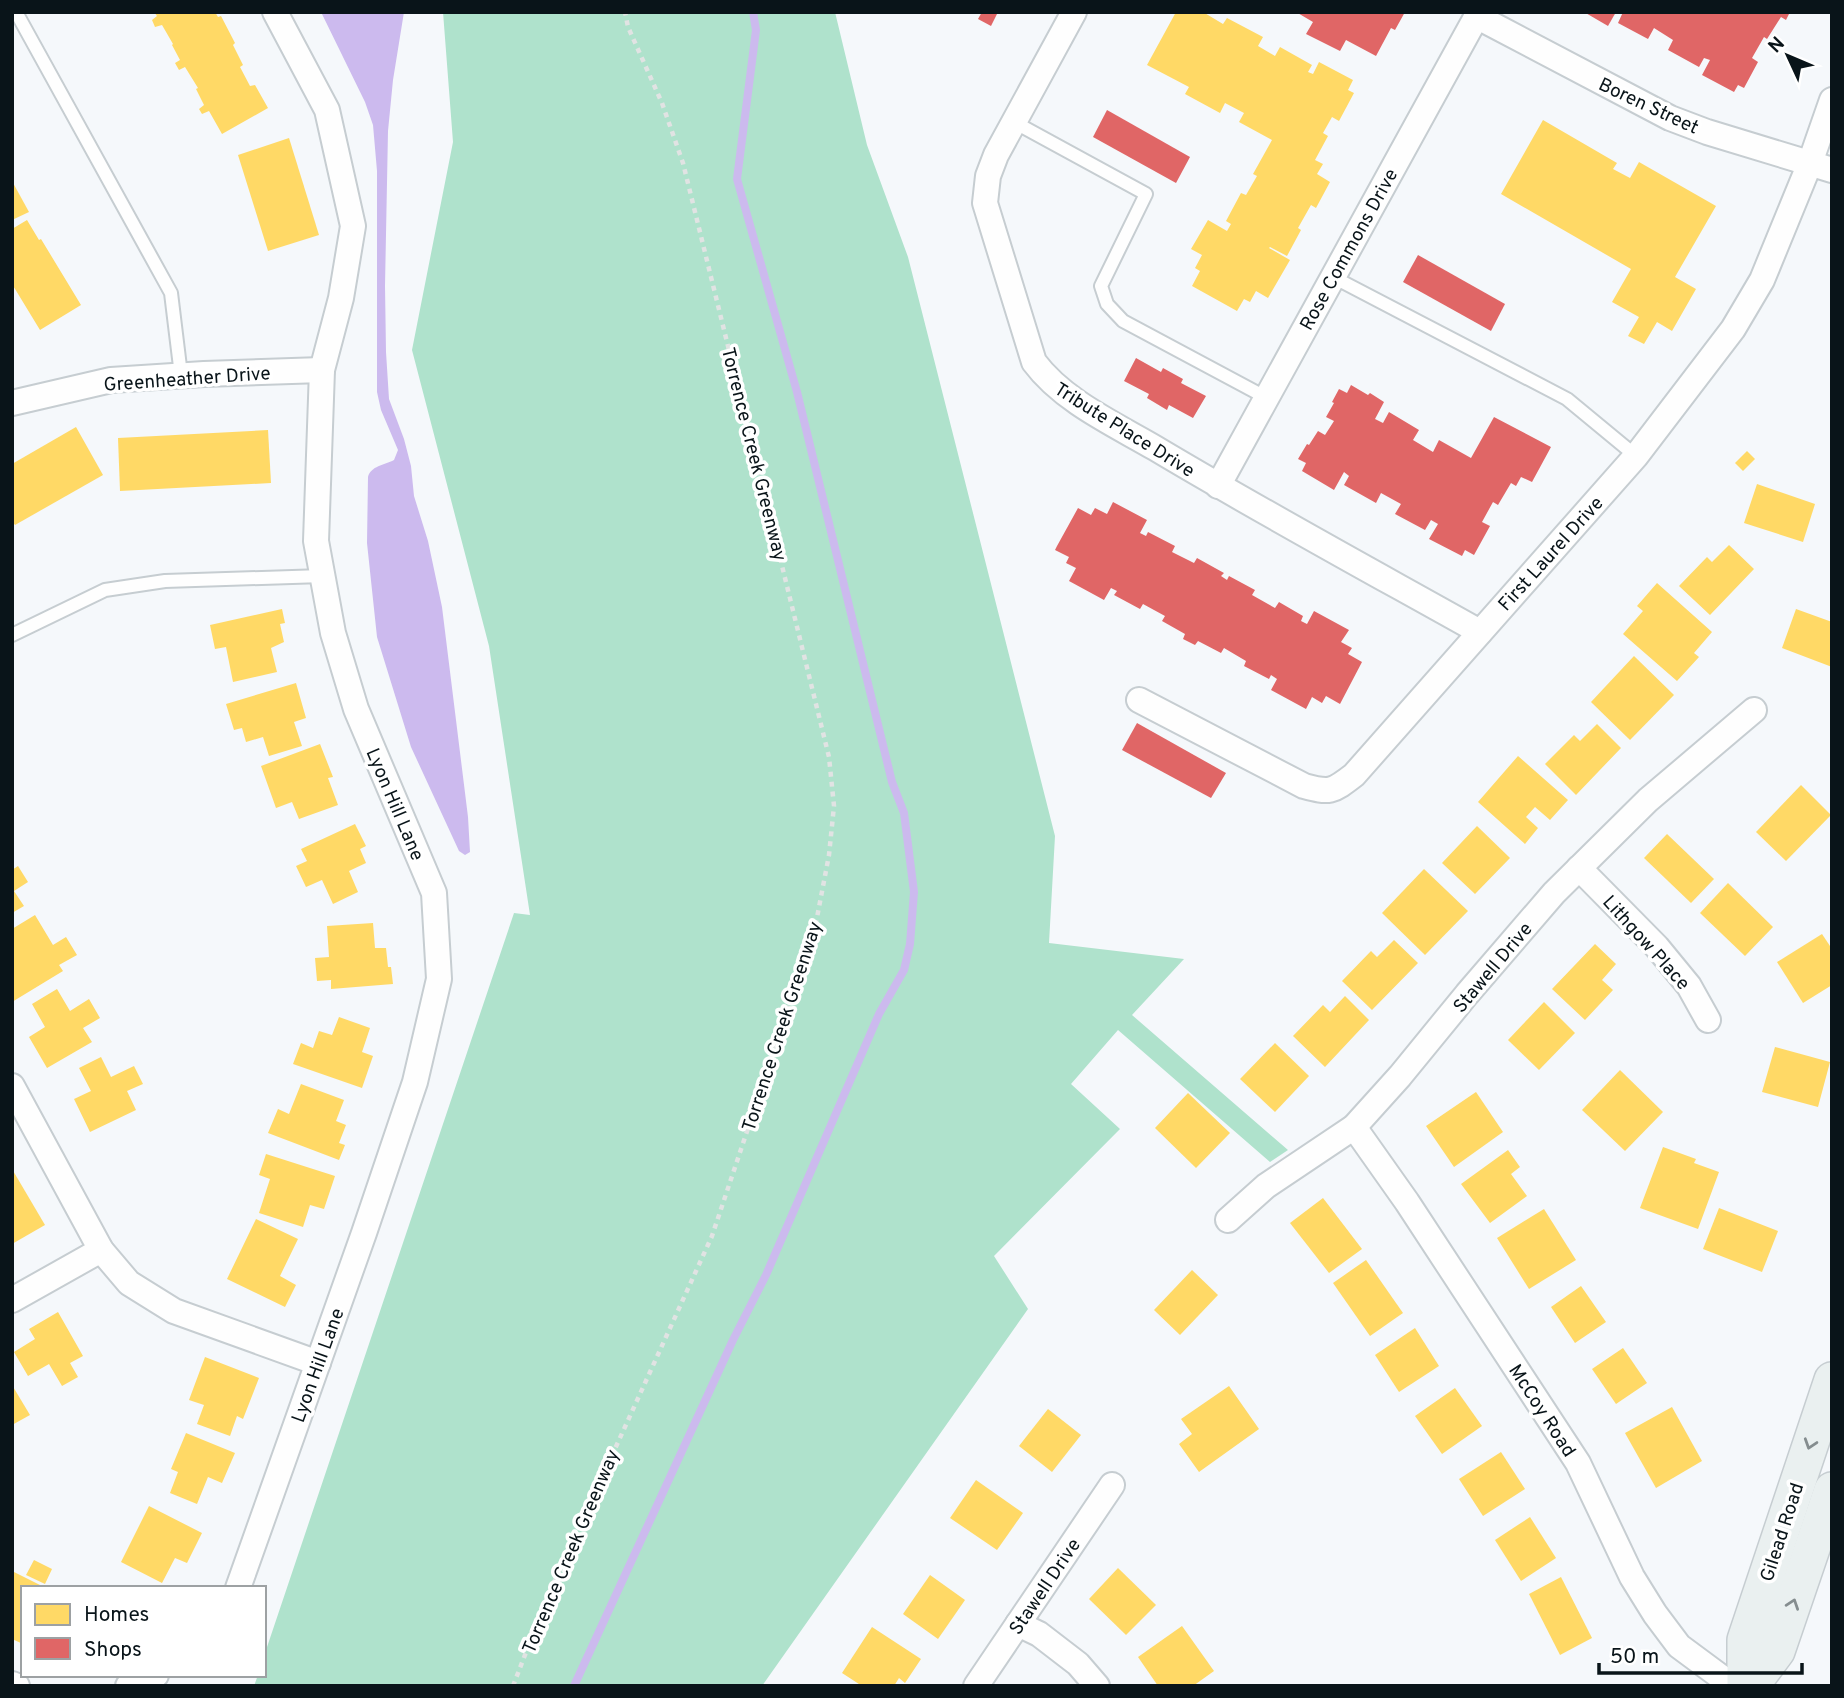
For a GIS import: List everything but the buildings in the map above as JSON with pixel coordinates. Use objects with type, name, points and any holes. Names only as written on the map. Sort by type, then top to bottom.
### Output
[{"type":"main road","name":"Gilead Road","points":[[1745,1686],[1745,1640],[1832,1380]]},
{"type":"main road","name":"Gilead Road","points":[[1751,1686],[1777,1651],[1832,1490]]},
{"type":"street","name":"Lyon Hill Lane","points":[[239,1586],[415,1082],[439,979],[434,893],[356,709],[334,633],[316,541],[322,370],[341,298],[353,226],[327,110],[275,12]]},
{"type":"street","name":"Tribute Place Drive","points":[[1074,12],[996,155],[988,176],[985,203],[1034,362],[1046,378],[1070,397],[1218,486],[1480,632]]},
{"type":"street","name":"Boren Street","points":[[1477,14],[1670,118],[1707,132],[1821,166]]},
{"type":"street","name":"Rose Commons Drive","points":[[1218,486],[1477,14]]},
{"type":"street","name":"First Laurel Drive","points":[[1139,700],[1304,786],[1324,792],[1338,787],[1354,775],[1636,456],[1733,329],[1762,280],[1821,166],[1832,100]]},
{"type":"street","name":"Greenheather Drive","points":[[12,402],[111,380],[322,370]]},
{"type":"street","name":"Stawell Drive","points":[[1228,1220],[1266,1186],[1354,1127],[1554,893],[1648,800],[1754,710]]},
{"type":"street","name":"Lithgow Place","points":[[1578,868],[1657,947],[1689,986],[1708,1020]]},
{"type":"street","points":[[12,1086],[101,1250],[128,1283],[174,1311],[318,1363]]},
{"type":"street","name":"McCoy Road","points":[[1354,1127],[1407,1202],[1578,1464],[1632,1577],[1655,1614],[1679,1646],[1733,1686]]},
{"type":"street","points":[[12,1300],[101,1250]]},
{"type":"street","name":"Stawell Drive","points":[[976,1686],[1112,1485]]},
{"type":"street","points":[[1018,1624],[1039,1634],[1078,1664],[1097,1686]]},
{"type":"street","points":[[128,1686],[144,1683],[153,1677]]},
{"type":"lane","points":[[16,12],[171,293],[181,375]]},
{"type":"lane","points":[[1014,122],[1146,194],[1101,286],[1107,304],[1123,321],[1267,398]]},
{"type":"lane","points":[[1333,277],[1567,399],[1636,456]]},
{"type":"lane","points":[[12,635],[105,590],[165,581],[323,576]]},
{"type":"path","name":"Torrence Creek Greenway","points":[[513,1686],[547,1598],[712,1236],[815,928],[829,855],[834,806],[829,757],[683,163],[662,103],[628,27],[625,12]]},
{"type":"green space","points":[[443,12],[835,12],[867,145],[908,257],[1055,836],[1049,943],[1184,959],[1132,1015],[1288,1150],[1270,1162],[1118,1030],[1071,1084],[1120,1129],[994,1256],[1028,1309],[762,1686],[254,1686],[257,1677],[266,1677],[266,1650],[514,913],[530,915],[489,646],[412,350],[453,142]]},
{"type":"shaded area","points":[[321,12],[404,12],[388,131],[385,286],[389,399],[411,466],[414,496],[428,541],[442,607],[468,817],[470,852],[465,855],[459,851],[411,747],[377,637],[367,543],[368,477],[375,468],[394,460],[398,450],[381,410],[377,392],[377,171],[373,125],[365,102]]},
{"type":"waterway","points":[[574,1686],[733,1340],[766,1275],[879,1014],[904,970],[910,944],[914,892],[904,813],[892,782],[797,392],[737,179],[756,30],[753,12]]}]
